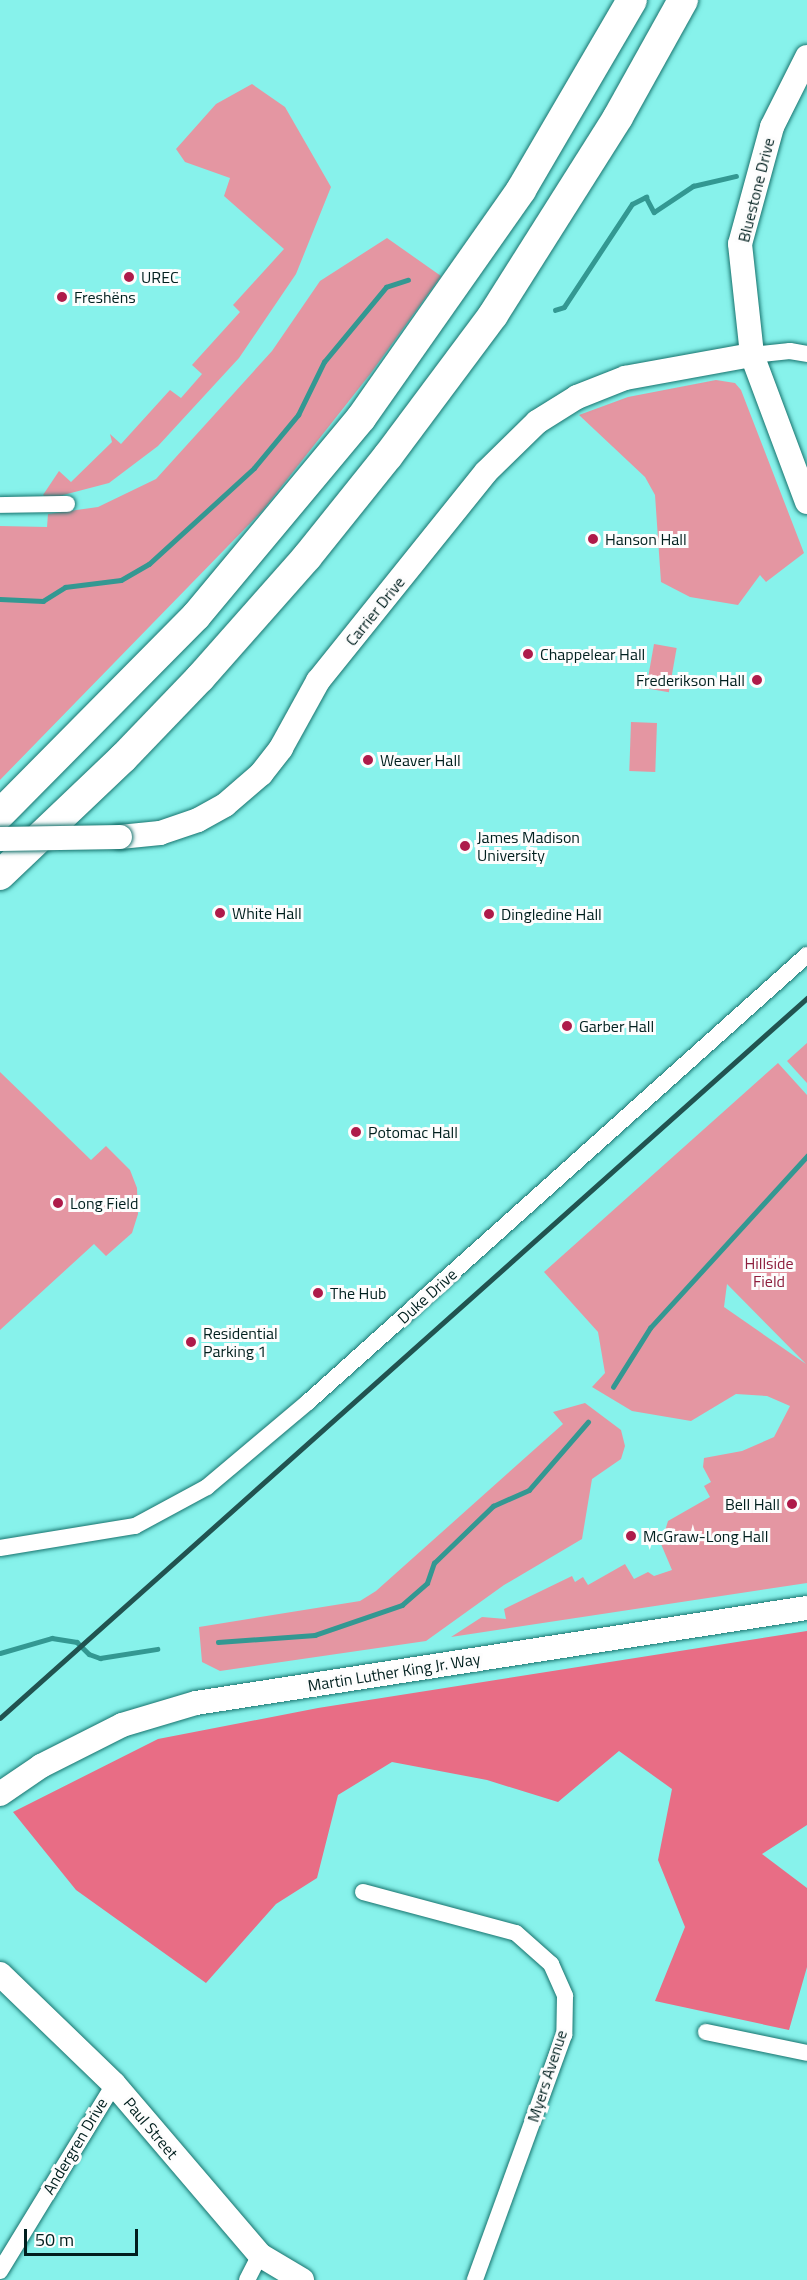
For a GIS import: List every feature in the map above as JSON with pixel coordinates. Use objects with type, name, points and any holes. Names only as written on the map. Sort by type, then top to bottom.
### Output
[{"type":"highway","points":[[0,814],[81,737],[196,616],[362,418],[521,190],[632,0]]},
{"type":"highway","points":[[0,875],[107,774],[200,678],[308,557],[388,456],[499,306],[618,117],[682,0]]},
{"type":"street","name":"Bluestone Drive","points":[[807,57],[772,127],[743,226],[741,264],[752,355],[807,502]]},
{"type":"street","points":[[752,355],[790,351],[807,354]]},
{"type":"street","name":"Carrier Drive","points":[[0,839],[120,837],[160,833],[198,820],[225,805],[261,774],[281,748],[318,681],[486,472],[537,422],[577,397],[625,378],[752,355]]},
{"type":"street","points":[[0,505],[67,504]]},
{"type":"street","name":"Duke Drive","points":[[0,1548],[135,1526],[207,1487],[359,1356],[807,956]]},
{"type":"street","name":"Martin Luther King Jr. Way","points":[[0,1794],[41,1766],[122,1725],[196,1703],[807,1608]]},
{"type":"street","name":"Myers Avenue","points":[[363,1892],[516,1933],[551,1964],[565,1996],[564,2035],[475,2280]]},
{"type":"street","name":"Paul Street","points":[[0,1974],[114,2084],[260,2255],[302,2280]]},
{"type":"street","points":[[706,2032],[807,2053]]},
{"type":"street","name":"Andergren Drive","points":[[0,2271],[114,2084]]},
{"type":"street","points":[[247,2280],[260,2255]]},
{"type":"green space","points":[[252,84],[285,107],[331,187],[296,274],[239,358],[158,446],[109,483],[48,499],[43,495],[59,471],[71,482],[112,442],[110,434],[121,444],[170,390],[181,398],[202,374],[192,365],[240,312],[233,305],[284,249],[224,196],[230,178],[185,162],[176,149],[216,104]]},
{"type":"green space","points":[[387,238],[441,276],[371,373],[263,510],[0,780],[0,526],[47,527],[48,514],[98,507],[156,479],[272,351],[320,281]]},
{"type":"green space","points":[[716,380],[735,383],[741,390],[804,553],[766,582],[760,575],[738,605],[690,597],[661,582],[655,495],[645,477],[579,415],[628,397]]},
{"type":"green space","points":[[654,644],[677,648],[669,692],[646,688]]},
{"type":"green space","points":[[631,722],[657,723],[655,772],[629,771]]},
{"type":"green space","points":[[807,1043],[807,1083],[787,1061]]},
{"type":"green space","name":"Hillside Field","points":[[778,1063],[807,1095],[807,1583],[451,1637],[482,1617],[506,1619],[504,1609],[572,1576],[575,1582],[583,1577],[588,1585],[625,1564],[634,1579],[648,1572],[654,1576],[672,1570],[661,1544],[668,1521],[710,1497],[704,1486],[711,1482],[703,1467],[704,1458],[742,1451],[774,1437],[790,1406],[767,1396],[736,1394],[691,1421],[632,1411],[592,1387],[605,1373],[598,1332],[544,1272]],"holes":[[[727,1284],[806,1364],[724,1307]]]},
{"type":"green space","name":"Long Field","points":[[0,1072],[91,1160],[106,1146],[130,1170],[137,1188],[138,1214],[132,1233],[106,1256],[94,1244],[0,1330]]},
{"type":"green space","points":[[585,1403],[621,1430],[625,1446],[621,1459],[592,1479],[582,1539],[504,1585],[426,1641],[220,1671],[202,1662],[199,1627],[360,1601],[376,1591],[563,1424],[553,1412]]},
{"type":"shaded area","points":[[807,1631],[807,1825],[762,1854],[807,1888],[807,1967],[789,2030],[655,2001],[685,1927],[658,1860],[672,1789],[619,1751],[558,1802],[487,1780],[392,1762],[338,1795],[317,1878],[276,1904],[206,1983],[76,1890],[13,1812],[158,1739],[318,1708]]},
{"type":"waterway","points":[[555,310],[564,307],[632,204],[646,197],[654,212],[693,186],[736,176]]},
{"type":"waterway","points":[[0,599],[43,601],[65,587],[121,580],[149,564],[254,468],[298,415],[324,362],[386,287],[408,280]]},
{"type":"waterway","points":[[613,1387],[650,1328],[807,1156]]},
{"type":"waterway","points":[[218,1642],[315,1635],[402,1605],[427,1583],[434,1563],[493,1506],[529,1490],[588,1422]]},
{"type":"waterway","points":[[0,1653],[52,1638],[77,1642],[89,1654],[100,1658],[157,1649]]},
{"type":"railway","points":[[0,1718],[807,998]]},
{"type":"place","name":"UREC","points":[[129,277]]},
{"type":"place","name":"Freshëns","points":[[62,297]]},
{"type":"place","name":"Hanson Hall","points":[[593,539]]},
{"type":"place","name":"Chappelear Hall","points":[[528,654]]},
{"type":"place","name":"Frederikson Hall","points":[[757,680]]},
{"type":"place","name":"Weaver Hall","points":[[368,760]]},
{"type":"place","name":"James Madison University","points":[[465,846]]},
{"type":"place","name":"White Hall","points":[[220,913]]},
{"type":"place","name":"Dingledine Hall","points":[[489,914]]},
{"type":"place","name":"Garber Hall","points":[[567,1026]]},
{"type":"place","name":"Potomac Hall","points":[[356,1132]]},
{"type":"place","name":"Long Field","points":[[58,1203]]},
{"type":"place","name":"The Hub","points":[[318,1293]]},
{"type":"place","name":"Residential Parking 1","points":[[191,1342]]},
{"type":"place","name":"Bell Hall","points":[[792,1504]]},
{"type":"place","name":"McGraw-Long Hall","points":[[631,1536]]}]
